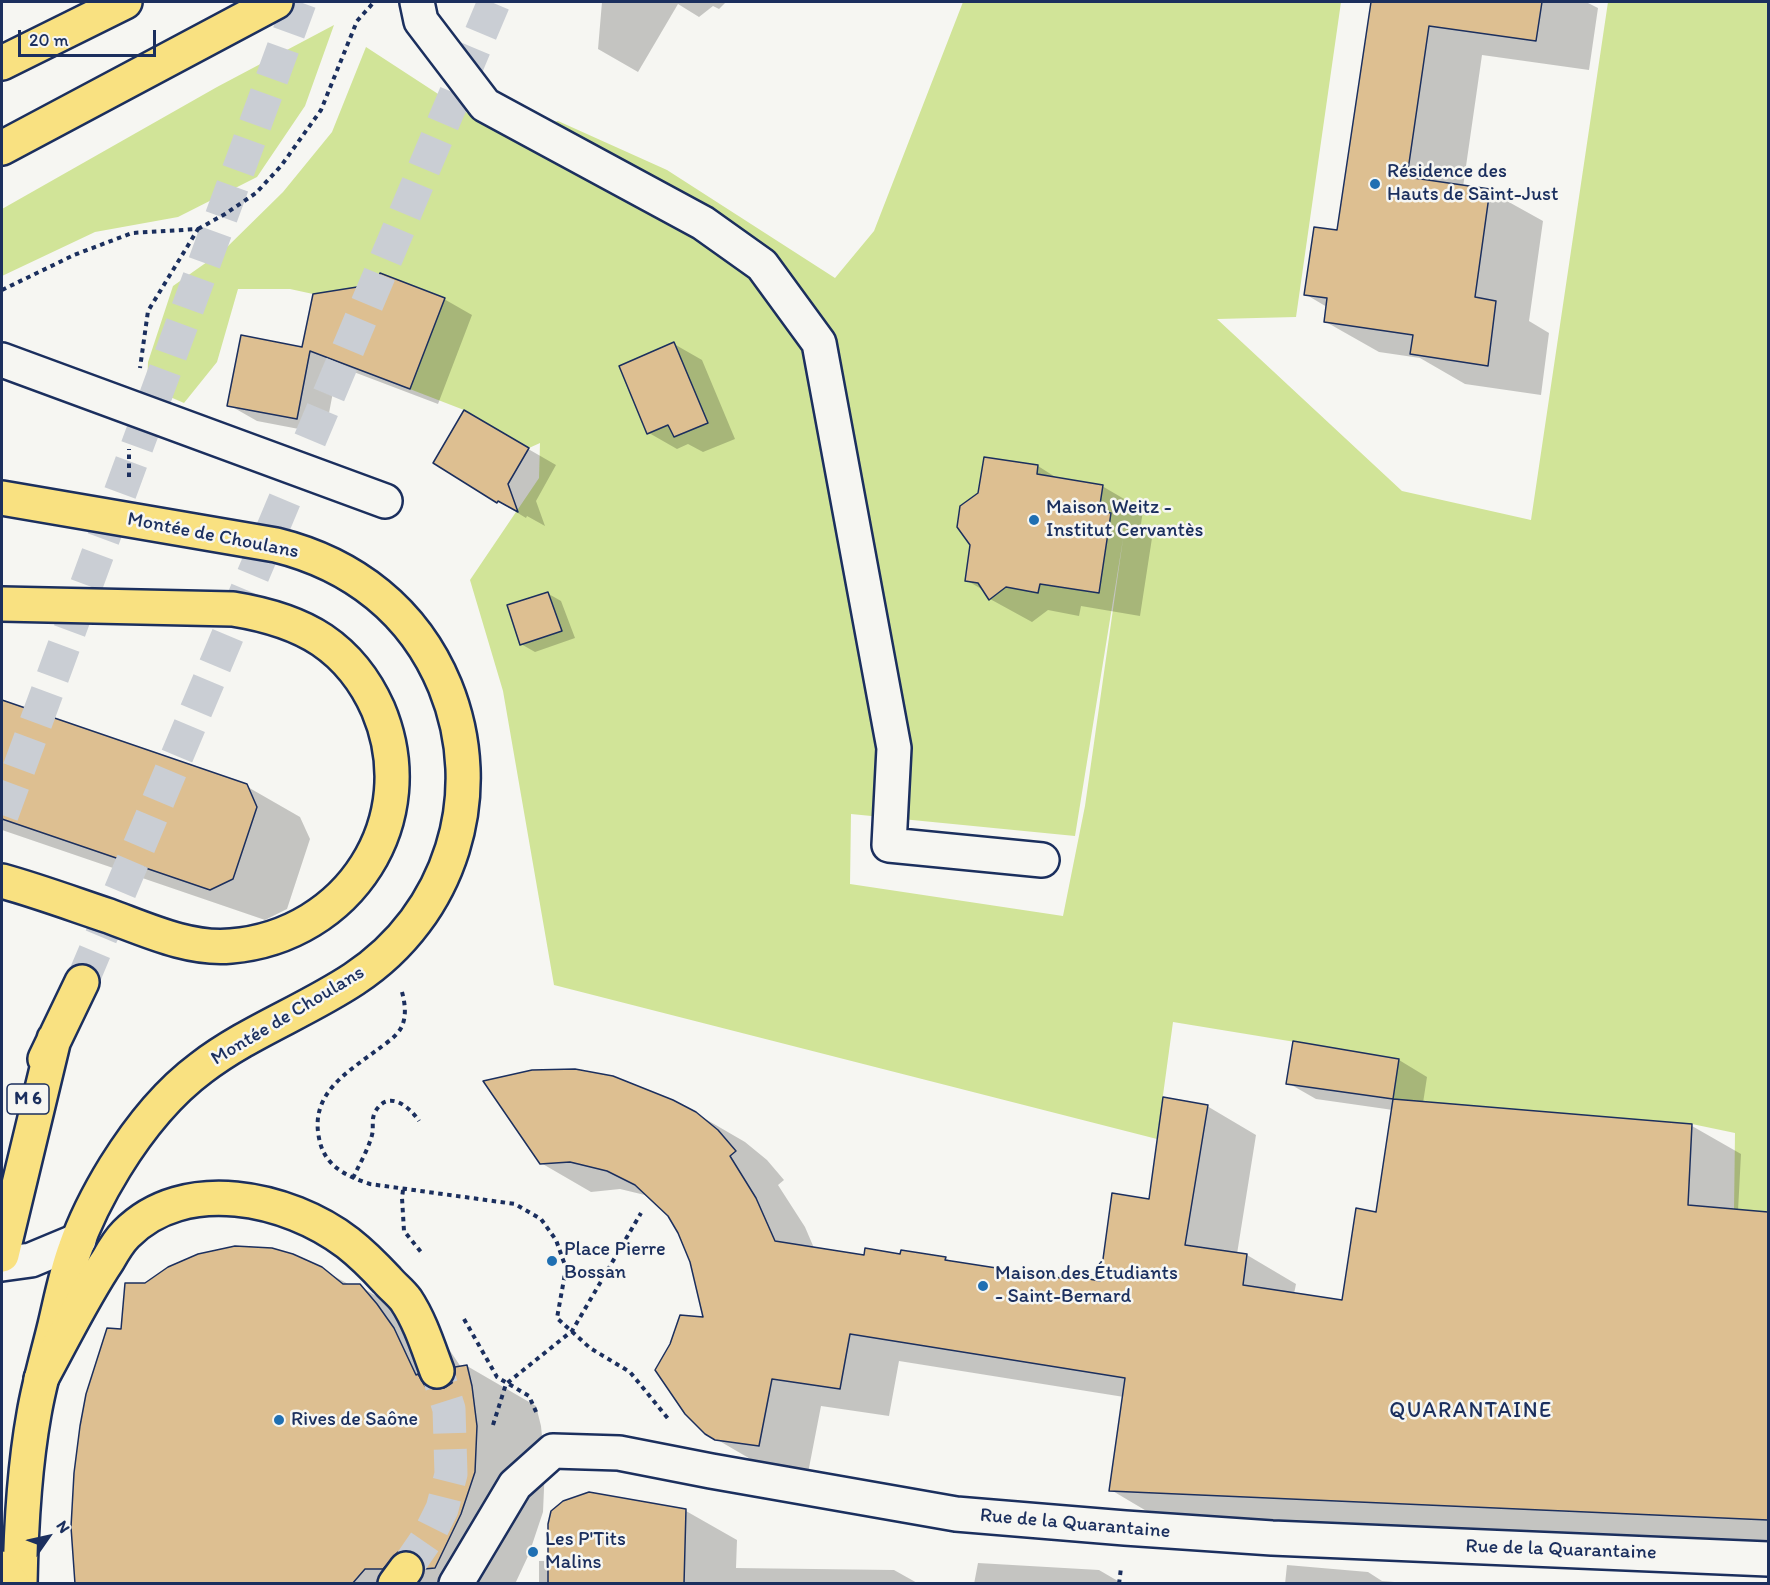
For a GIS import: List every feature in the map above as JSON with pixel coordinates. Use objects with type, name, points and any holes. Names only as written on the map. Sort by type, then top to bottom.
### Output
[{"type":"main road","points":[[2,63],[125,2]]},
{"type":"main road","points":[[2,148],[276,2]]},
{"type":"main road","name":"Montée de Choulans","points":[[2,498],[276,545],[318,557],[339,567],[359,580],[391,607],[423,643],[435,663],[450,699],[462,744],[462,799],[454,844],[447,868],[423,913],[387,953],[353,980],[243,1040],[208,1063],[182,1084],[144,1127],[94,1203],[74,1249],[34,1414],[22,1509],[20,1584]]},
{"type":"main road","points":[[2,604],[233,609],[259,613],[302,628],[339,654],[360,677],[372,695],[388,738],[392,788],[383,833],[363,873],[324,911],[303,925],[279,936],[254,943],[229,946],[204,945],[165,937],[45,893],[2,881]]},
{"type":"main road","name":"M 6","points":[[2,1160],[81,982]]},
{"type":"main road","points":[[2,1255],[54,1039]]},
{"type":"main road","points":[[42,1379],[96,1278],[125,1234],[147,1217],[176,1203],[201,1199],[244,1199],[281,1208],[318,1224],[346,1242],[374,1265],[405,1300],[422,1332],[437,1371]]},
{"type":"main road","points":[[2,1568],[12,1584]]},
{"type":"street","points":[[417,2],[421,21],[485,105],[704,223],[762,265],[819,343],[894,748],[889,845],[1042,860]]},
{"type":"street","points":[[2,360],[386,501]]},
{"type":"street","points":[[2,1264],[31,1260],[79,1240]]},
{"type":"street","name":"Rue de la Quarantaine","points":[[456,1584],[514,1485],[553,1451],[619,1453],[956,1514],[1284,1539],[1768,1559]]},
{"type":"path","points":[[2,290],[74,255],[132,233],[198,229],[256,193],[281,166],[321,110],[357,21],[374,2]]},
{"type":"path","points":[[128,477],[131,409],[143,354],[148,311],[198,229]]},
{"type":"path","points":[[402,988],[405,1007],[401,1028],[389,1041],[344,1074],[324,1095],[316,1127],[320,1148],[333,1165],[353,1178],[370,1184],[515,1204],[541,1219],[556,1240],[566,1268],[563,1295],[557,1318],[590,1348],[630,1372],[711,1471]]},
{"type":"path","points":[[353,1178],[372,1134],[375,1112],[381,1105],[391,1101],[404,1103],[419,1121]]},
{"type":"path","points":[[402,1198],[403,1190]]},
{"type":"path","points":[[493,1425],[506,1384],[572,1331],[641,1213]]},
{"type":"path","points":[[474,1338],[497,1377],[529,1396]]},
{"type":"green space","points":[[963,2],[1341,2],[1296,317],[1217,319],[1402,491],[1531,520],[1608,2],[1768,2],[1768,1212],[1734,1209],[1735,1133],[1692,1124],[1393,1099],[1399,1059],[1173,1022],[1157,1139],[554,985],[503,691],[470,580],[539,478],[540,443],[529,448],[464,410],[345,364],[330,292],[313,294],[290,289],[238,289],[217,362],[184,403],[147,387],[148,362],[173,286],[224,250],[283,192],[332,132],[366,47],[498,133],[558,121],[667,170],[835,278],[874,231]],"holes":[[[1123,539],[1085,806],[1063,916],[850,884],[851,814],[1075,836]]]},
{"type":"green space","points":[[334,25],[305,106],[257,177],[178,217],[95,232],[2,276],[2,209],[217,87]]},
{"type":"building","name":"Résidence des Hauts de Saint-Just","points":[[1371,2],[1542,2],[1536,41],[1429,26],[1407,177],[1490,189],[1475,297],[1496,301],[1488,366],[1410,354],[1413,335],[1324,322],[1327,298],[1304,295],[1314,227],[1337,230]]},
{"type":"building","points":[[380,273],[445,298],[410,389],[310,351],[297,419],[227,406],[241,335],[302,347],[313,294],[376,284]]},
{"type":"building","points":[[674,342],[708,423],[674,437],[668,425],[647,434],[619,366]]},
{"type":"building","points":[[464,410],[529,448],[508,484],[518,512],[498,501],[497,503],[433,463]]},
{"type":"building","name":"Maison Weitz - Institut Cervantès","points":[[984,457],[1038,465],[1037,474],[1103,485],[1099,511],[1111,513],[1099,593],[1040,584],[1038,593],[1006,587],[989,600],[978,583],[965,581],[970,545],[957,527],[960,506],[978,493]]},
{"type":"building","points":[[548,592],[562,631],[520,645],[507,605]]},
{"type":"building","points":[[2,700],[247,784],[257,807],[233,879],[210,890],[2,819]]},
{"type":"building","points":[[1293,1041],[1399,1059],[1393,1099],[1286,1084]]},
{"type":"building","points":[[575,1069],[613,1076],[673,1100],[696,1112],[718,1130],[736,1151],[730,1156],[756,1198],[775,1241],[864,1255],[865,1248],[900,1254],[901,1250],[946,1257],[945,1260],[1061,1278],[1062,1274],[1100,1281],[1112,1193],[1149,1199],[1163,1097],[1208,1105],[1185,1245],[1247,1254],[1243,1285],[1342,1300],[1356,1208],[1376,1212],[1393,1099],[1692,1124],[1688,1205],[1768,1212],[1768,1520],[1109,1491],[1125,1378],[850,1334],[840,1389],[772,1379],[759,1446],[715,1440],[705,1434],[685,1414],[655,1370],[670,1344],[680,1315],[703,1317],[690,1262],[668,1216],[635,1185],[607,1171],[570,1162],[540,1164],[483,1081],[532,1070]]},
{"type":"building","name":"Rives de Saône","points":[[235,1246],[272,1248],[293,1254],[322,1267],[343,1284],[360,1284],[394,1328],[416,1375],[418,1374],[425,1386],[434,1389],[444,1388],[452,1383],[455,1367],[467,1365],[477,1426],[475,1472],[461,1514],[435,1568],[424,1569],[423,1561],[418,1554],[407,1550],[398,1552],[383,1569],[365,1569],[352,1584],[75,1584],[71,1527],[74,1473],[80,1426],[86,1394],[107,1328],[121,1329],[125,1283],[145,1283],[168,1267],[198,1254]]},
{"type":"building","points":[[589,1492],[686,1509],[684,1584],[548,1584],[548,1524],[551,1511],[563,1501]]},
{"type":"tunnel","points":[[2,815],[300,2]]},
{"type":"tunnel","points":[[82,982],[494,2]]},
{"type":"tunnel","points":[[406,1569],[428,1537],[442,1509],[451,1474],[449,1409],[437,1371]]},
{"type":"place","name":"Résidence des Hauts de Saint-Just","points":[[1375,184]]},
{"type":"place","name":"Maison Weitz - Institut Cervantès","points":[[1034,520]]},
{"type":"place","name":"Place Pierre Bossan","points":[[552,1261]]},
{"type":"place","name":"Maison des Étudiants - Saint-Bernard","points":[[983,1286]]},
{"type":"place","name":"Rives de Saône","points":[[279,1420]]},
{"type":"place","name":"Les P'Tits Malins","points":[[533,1552]]},
{"type":"district","name":"QUARANTAINE","points":[[1471,1411]]}]
